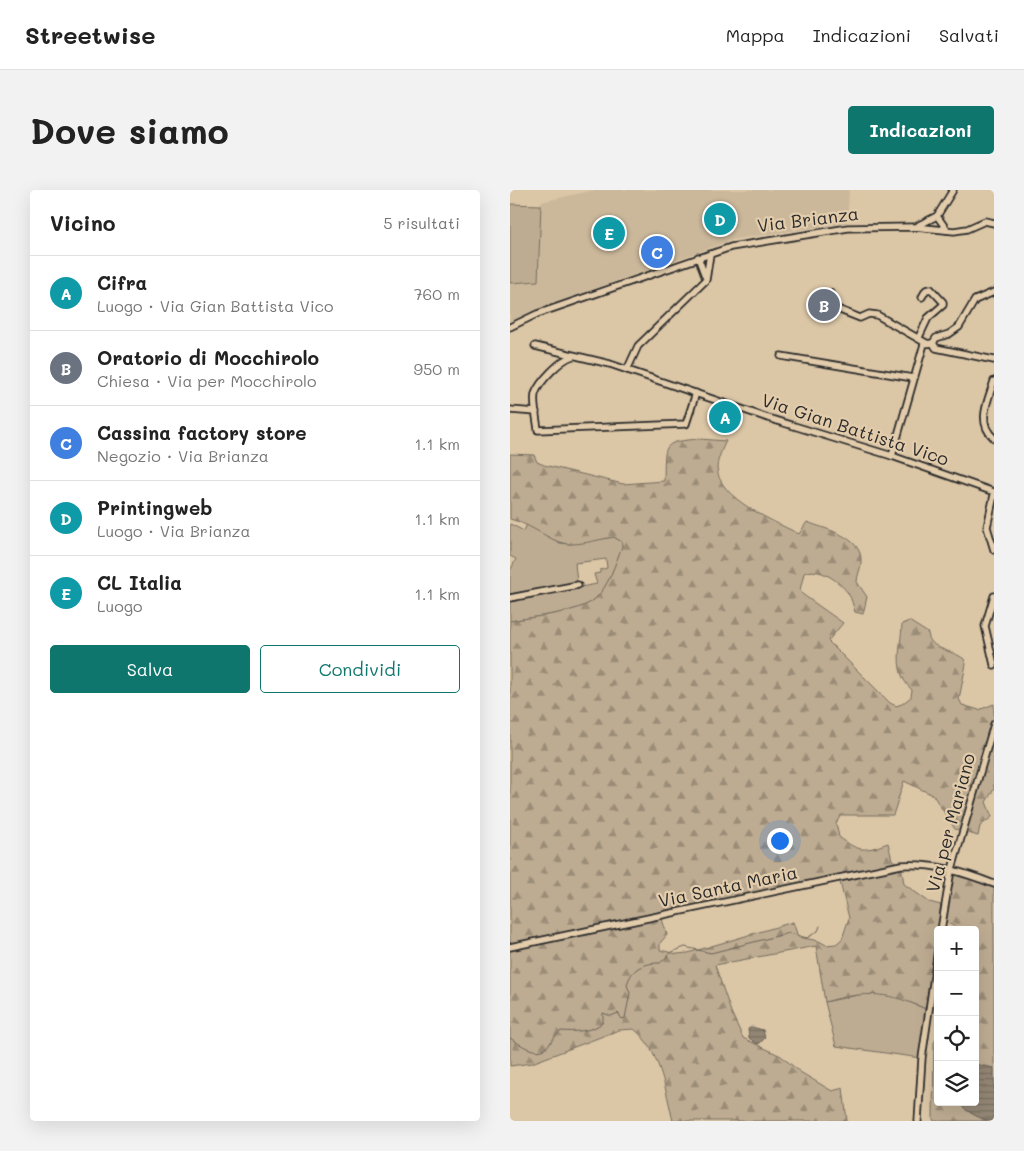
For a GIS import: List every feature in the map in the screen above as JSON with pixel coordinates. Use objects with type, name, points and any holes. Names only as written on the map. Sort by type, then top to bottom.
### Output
[{"type":"street","points":[[915,227],[935,217],[953,190]]},
{"type":"street","points":[[935,217],[938,228]]},
{"type":"street","points":[[935,217],[946,230],[962,230],[987,221],[994,222]]},
{"type":"street","name":"Via Brianza","points":[[510,327],[537,314],[731,247],[848,228],[915,227],[946,230]]},
{"type":"street","points":[[627,370],[638,346],[704,283],[710,254]]},
{"type":"street","points":[[698,258],[704,270],[704,283]]},
{"type":"street","points":[[919,338],[928,318],[943,305],[943,302],[931,289],[926,290],[922,297]]},
{"type":"street","points":[[892,456],[913,378],[929,343],[936,338],[950,334],[959,327],[975,300],[993,293],[994,300]]},
{"type":"street","points":[[830,294],[835,308],[860,318],[869,314],[877,315],[935,347],[994,360]]},
{"type":"street","name":"Via Gian Battista Vico","points":[[535,346],[627,370],[768,418],[892,456],[994,493]]},
{"type":"street","points":[[575,356],[566,358],[552,371],[535,394],[538,430],[686,424],[696,393]]},
{"type":"street","points":[[781,356],[913,378]]},
{"type":"street","points":[[994,382],[984,421],[986,431],[994,438]]},
{"type":"street","points":[[510,410],[536,412]]},
{"type":"street","points":[[994,493],[987,520],[994,550]]},
{"type":"street","points":[[510,598],[578,585]]},
{"type":"street","points":[[994,596],[985,626],[994,665]]},
{"type":"street","name":"Via per Mariano","points":[[942,926],[952,870],[994,724]]},
{"type":"street","name":"Via Santa Maria","points":[[510,947],[901,864],[926,864],[952,870],[994,884]]},
{"type":"street","points":[[918,1121],[922,1058],[935,971]]},
{"type":"shaded area","points":[[595,190],[849,190],[847,223],[735,239],[577,295],[510,325],[510,283],[538,281],[541,202]]},
{"type":"shaded area","points":[[752,1027],[763,1030],[765,1038],[760,1043],[757,1044],[749,1038],[748,1029]]},
{"type":"shaded area","points":[[979,1065],[994,1068],[994,1121],[975,1115],[962,1106],[979,1106]]},
{"type":"green space","points":[[510,204],[541,205],[538,281],[510,283]]},
{"type":"green space","points":[[700,439],[726,441],[717,467],[720,479],[737,499],[763,516],[799,534],[807,522],[841,535],[856,546],[860,553],[861,562],[857,582],[867,597],[863,614],[855,612],[848,593],[844,588],[822,573],[810,571],[804,573],[800,590],[802,594],[843,623],[828,641],[890,703],[896,706],[911,697],[912,690],[902,675],[899,659],[902,624],[909,621],[928,633],[932,643],[964,659],[966,664],[959,699],[962,705],[979,710],[994,704],[994,789],[986,802],[992,817],[980,826],[978,836],[955,829],[933,795],[904,781],[893,815],[841,815],[836,823],[839,837],[857,848],[867,849],[888,843],[892,860],[901,865],[904,884],[929,902],[941,905],[938,926],[934,926],[934,962],[928,1010],[902,999],[877,995],[853,996],[825,1002],[816,946],[715,965],[731,1012],[743,1038],[781,1056],[800,1072],[832,1091],[843,1088],[847,1121],[673,1121],[660,1071],[650,1047],[634,1029],[619,1030],[532,1063],[510,1066],[510,621],[567,611],[588,604],[604,588],[622,547],[622,542],[614,537],[579,544],[565,544],[510,519],[510,454],[534,455],[537,462],[544,465],[623,484],[664,481],[666,452],[668,447],[678,441]],"holes":[[[839,878],[849,918],[842,939],[836,944],[826,945],[819,941],[798,937],[793,922],[688,953],[677,954],[660,950],[660,943],[667,935],[661,916]]]},
{"type":"green space","points":[[510,524],[524,531],[527,524],[560,543],[569,544],[614,537],[622,542],[622,547],[604,588],[588,604],[567,611],[510,621],[510,600],[597,584],[594,574],[600,573],[600,570],[607,568],[606,559],[575,563],[577,583],[510,594],[510,571],[516,559],[510,556]]},
{"type":"green space","points":[[959,875],[994,886],[994,1121],[934,1121],[933,1119],[934,1043],[934,1106],[979,1106],[979,926],[953,926],[943,920],[952,876]]},
{"type":"green space","points":[[868,993],[892,995],[928,1010],[921,1058],[836,1046],[825,1002]]},
{"type":"waterway","points":[[510,1038],[526,1048],[536,1051],[544,1049],[561,1031],[583,1031],[594,1028],[603,1022],[603,1013],[611,1016],[618,1013],[622,1019],[625,1018],[630,993],[627,985],[632,974],[644,965],[660,963],[672,952],[685,947],[711,953],[789,933],[807,938],[818,931],[820,926]]},
{"type":"place","name":"Printingweb","points":[[720,219]]},
{"type":"place","name":"CL Italia","points":[[609,233]]},
{"type":"place","name":"Cassina factory store","points":[[657,252]]},
{"type":"place","name":"Oratorio di Mocchirolo","points":[[824,305]]},
{"type":"place","name":"Cifra","points":[[725,417]]}]
